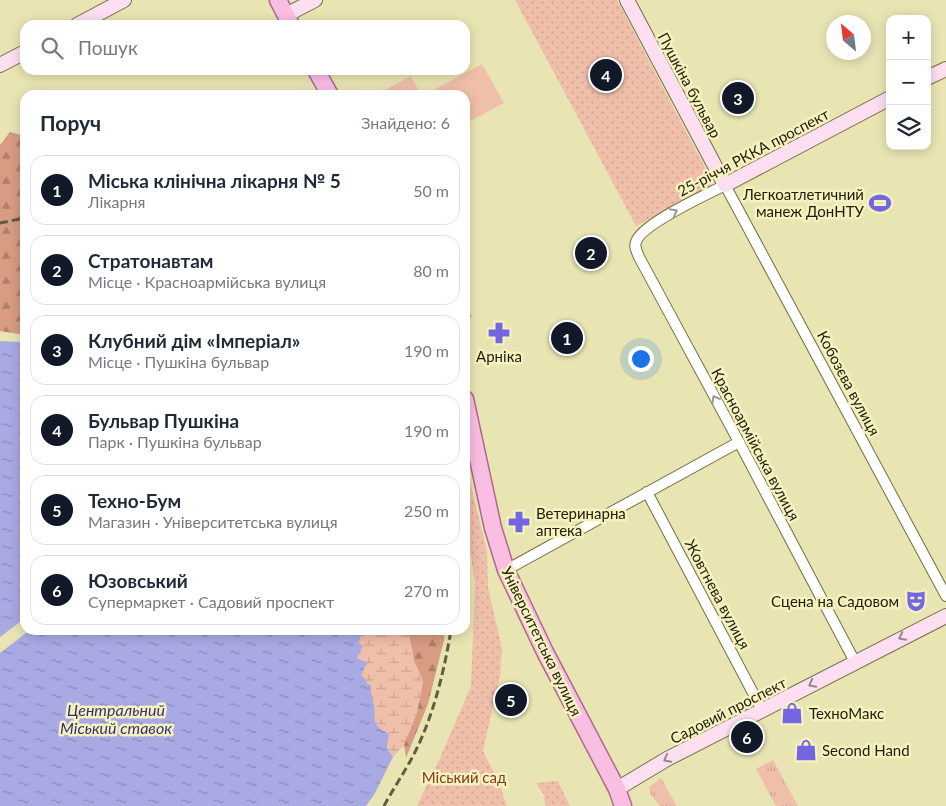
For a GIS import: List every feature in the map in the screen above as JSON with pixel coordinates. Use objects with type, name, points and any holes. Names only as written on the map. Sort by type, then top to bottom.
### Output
[{"type":"main road","points":[[278,0],[289,20]]},
{"type":"main road","points":[[319,75],[327,90]]},
{"type":"main road","name":"Університетська вулиця","points":[[470,422],[493,528],[506,570],[545,652],[617,789],[623,806]]},
{"type":"main road","name":"Університетська вулиця","points":[[617,789],[635,806]]},
{"type":"street","points":[[86,20],[124,0]]},
{"type":"street","points":[[289,20],[315,0]]},
{"type":"street","name":"Пушкіна бульвар","points":[[627,0],[725,185]]},
{"type":"street","points":[[0,65],[20,55]]},
{"type":"street","points":[[931,76],[946,68]]},
{"type":"street","name":"25-річчя РККА проспект","points":[[636,240],[642,232],[656,221],[886,100]]},
{"type":"street","name":"Кобозєва вулиця","points":[[725,185],[946,596]]},
{"type":"street","name":"Красноармійська вулиця","points":[[636,240],[635,246],[639,257],[855,662]]},
{"type":"street","points":[[506,570],[739,442]]},
{"type":"street","name":"Жовтнева вулиця","points":[[647,492],[762,710]]},
{"type":"street","name":"Садовий проспект","points":[[617,789],[667,759],[946,616]]},
{"type":"green space","points":[[515,0],[617,0],[712,181],[709,187],[636,226]]},
{"type":"green space","points":[[482,64],[504,103],[470,121],[470,90],[434,90],[462,75],[470,75],[470,70]]},
{"type":"green space","points":[[411,76],[418,90],[385,90]]},
{"type":"green space","points":[[10,132],[20,135],[20,334],[0,331],[0,145]]},
{"type":"green space","name":"Міський сад","points":[[470,482],[487,551],[488,587],[502,649],[500,676],[483,751],[498,780],[507,806],[417,806],[471,686],[475,583],[470,550]]},
{"type":"green space","points":[[366,635],[409,635],[414,661],[423,681],[417,712],[404,745],[393,757],[374,720],[374,704],[361,675],[357,658],[363,646],[359,643],[360,637]]},
{"type":"green space","points":[[409,635],[444,635],[428,704],[406,758],[404,745],[417,712],[423,681],[414,661]]},
{"type":"green space","points":[[773,760],[798,806],[776,806],[756,769]]},
{"type":"green space","points":[[661,778],[677,806],[660,806],[651,795],[649,787]]},
{"type":"green space","name":"Міський сад","points":[[558,781],[570,806],[545,806],[544,795],[536,783]]},
{"type":"water","name":"Центральний Міський ставок","points":[[0,341],[20,342],[20,635],[366,635],[360,637],[359,643],[363,646],[357,658],[367,663],[361,675],[367,684],[371,685],[376,722],[379,728],[389,734],[387,747],[393,757],[374,795],[366,806],[0,806]]},
{"type":"pier","points":[[20,622],[20,635],[23,635],[0,653],[0,637]]},
{"type":"railway","points":[[0,223],[20,219]]},
{"type":"railway","points":[[384,806],[413,756],[432,711],[450,635]]},
{"type":"place","name":"Бульвар Пушкіна","points":[[606,75]]},
{"type":"place","name":"Клубний дім «Імперіал»","points":[[738,98]]},
{"type":"place","name":"Легкоатлетичний манеж ДонНТУ","points":[[880,203]]},
{"type":"place","name":"Стратонавтам","points":[[591,253]]},
{"type":"place","name":"Арніка","points":[[499,333]]},
{"type":"place","name":"Міська клінічна лікарня № 5","points":[[567,338]]},
{"type":"place","name":"Ветеринарна аптека","points":[[519,522]]},
{"type":"place","name":"Сцена на Садовом","points":[[916,601]]},
{"type":"place","name":"Техно-Бум","points":[[511,700]]},
{"type":"place","name":"ТехноМакс","points":[[792,713]]},
{"type":"place","name":"Юзовський","points":[[747,737]]},
{"type":"place","name":"Second Hand","points":[[806,750]]}]
